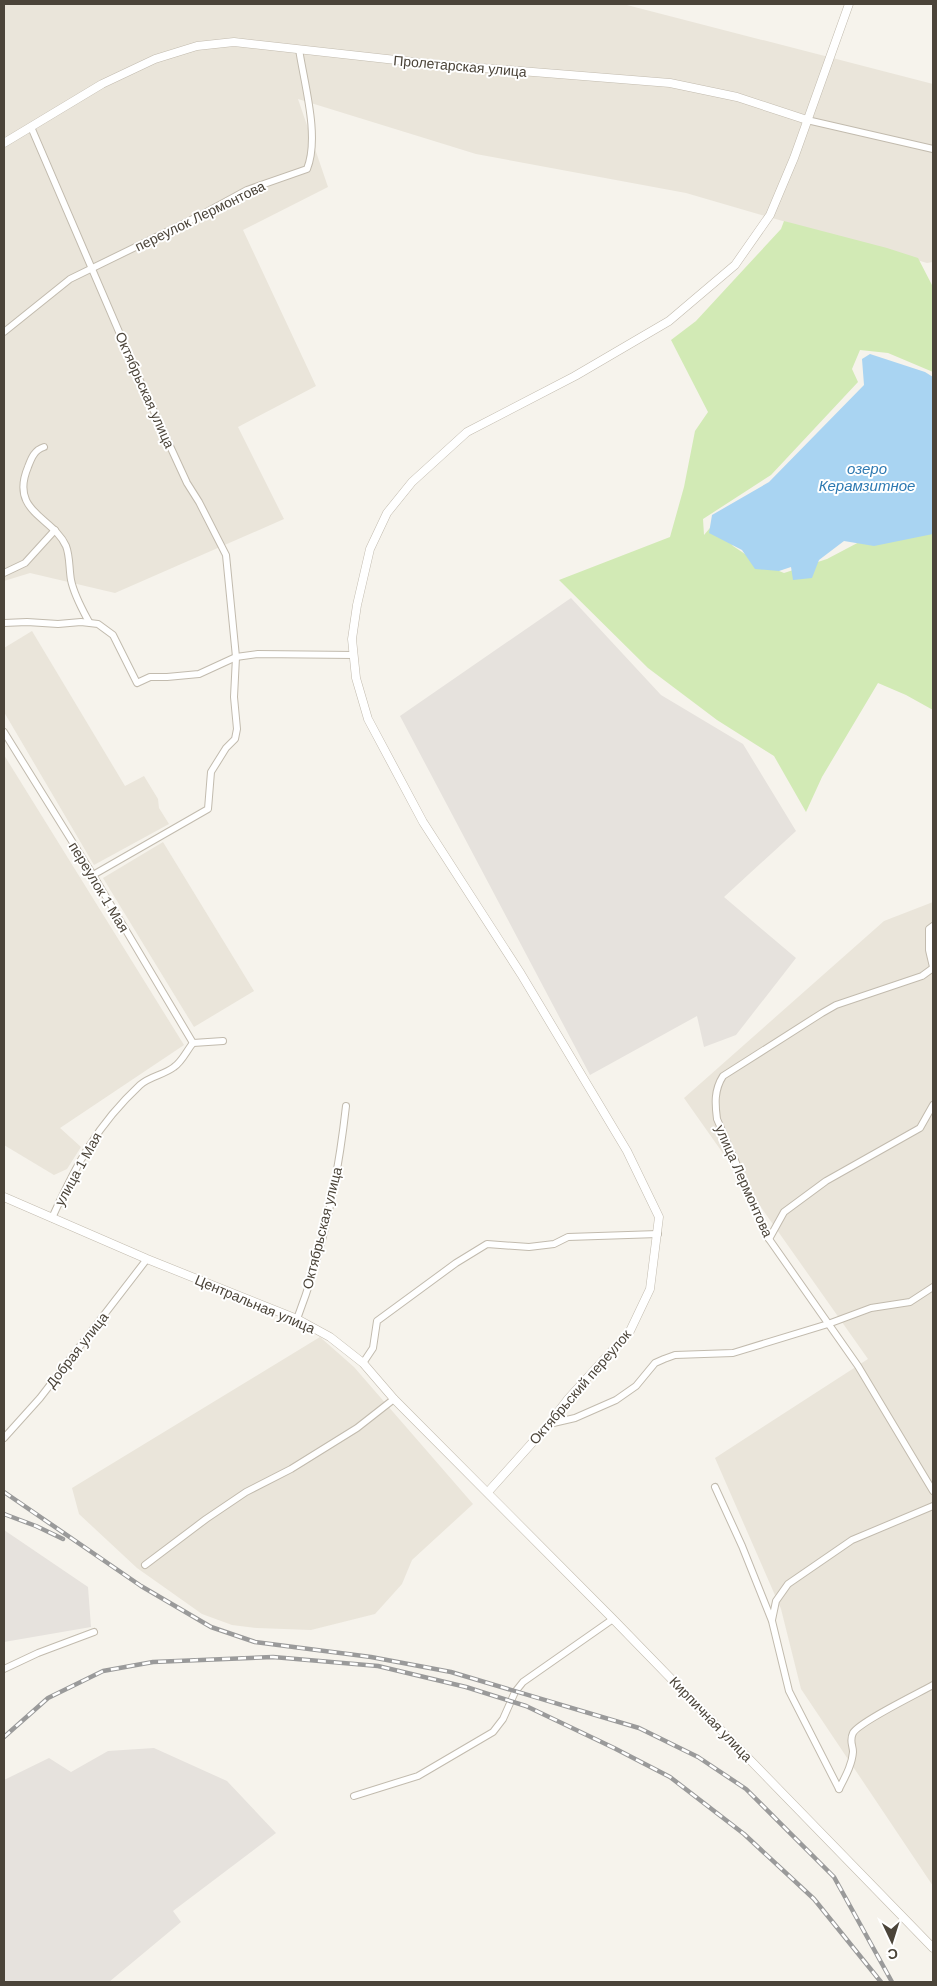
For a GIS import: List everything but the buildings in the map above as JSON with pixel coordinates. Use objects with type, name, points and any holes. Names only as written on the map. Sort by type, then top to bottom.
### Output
[{"type":"street","name":"Октябрьский переулок","points":[[488,1492],[549,1424],[568,1399],[630,1331],[650,1289],[659,1217],[627,1151],[521,974],[423,822],[368,719],[356,678],[352,639],[356,605],[370,549],[387,513],[412,482],[467,432],[575,376],[669,321],[735,266],[770,215],[849,4]]},
{"type":"street","name":"Пролетарская улица","points":[[4,143],[102,84],[155,59],[197,46],[234,42],[432,64],[670,83],[737,97],[807,120],[933,149]]},
{"type":"street","name":"переулок Лермонтова","points":[[92,268],[248,190],[307,169],[311,158],[310,122],[299,49]]},
{"type":"street","name":"Октябрьская улица","points":[[31,128],[141,383],[187,483],[200,502],[226,555],[236,657],[234,697],[237,729],[234,739],[226,748],[212,772],[208,809],[93,876]]},
{"type":"street","points":[[4,332],[70,279],[92,268]]},
{"type":"street","points":[[44,447],[33,455],[23,478],[25,496],[32,512],[59,534],[66,548],[73,589],[89,622]]},
{"type":"street","points":[[4,572],[25,562],[55,530]]},
{"type":"street","points":[[4,623],[58,624],[89,622],[104,628],[113,635],[119,645],[137,683],[150,676],[167,678],[199,674],[236,657],[258,654],[354,655]]},
{"type":"street","name":"переулок 1 Мая","points":[[4,732],[193,1043]]},
{"type":"street","points":[[933,926],[929,929],[929,950],[933,968]]},
{"type":"street","name":"улица Лермонтова","points":[[933,968],[922,976],[836,1005],[822,1013],[722,1076],[715,1100],[717,1119],[769,1239],[858,1366],[933,1491]]},
{"type":"street","points":[[193,1043],[223,1041]]},
{"type":"street","name":"улица 1 Мая","points":[[52,1218],[71,1176],[94,1136],[142,1082],[175,1067],[193,1043]]},
{"type":"street","points":[[769,1239],[784,1212],[826,1181],[920,1128],[933,1105]]},
{"type":"street","name":"Октябрьская улица","points":[[297,1319],[326,1226],[341,1150],[346,1106]]},
{"type":"street","name":"Центральная улица","points":[[4,1197],[147,1259],[297,1319],[330,1337],[363,1363],[394,1399],[488,1492]]},
{"type":"street","points":[[363,1363],[373,1348],[377,1321],[456,1263],[488,1244],[529,1247],[554,1244],[568,1237],[658,1234]]},
{"type":"street","name":"Добрая улица","points":[[4,1438],[40,1398],[147,1259]]},
{"type":"street","points":[[549,1424],[575,1418],[616,1400],[636,1386],[655,1363],[664,1359],[682,1355],[732,1353],[828,1324],[871,1308],[910,1302],[933,1287]]},
{"type":"street","points":[[145,1565],[206,1519],[246,1492],[291,1469],[357,1428],[394,1399]]},
{"type":"street","points":[[715,1486],[742,1546],[772,1621],[789,1691],[840,1789],[850,1767],[853,1750],[850,1741],[854,1731],[887,1710],[933,1686]]},
{"type":"street","name":"Кирпичная улица","points":[[488,1492],[933,1948]]},
{"type":"street","points":[[772,1621],[776,1601],[788,1584],[852,1540],[933,1506]]},
{"type":"street","points":[[354,1796],[418,1776],[493,1732],[503,1718],[515,1692],[523,1682],[613,1619]]},
{"type":"street","points":[[4,1669],[38,1653],[94,1632]]},
{"type":"shaded area","points":[[4,4],[623,4],[933,84],[933,262],[927,263],[686,193],[476,154],[298,99],[328,187],[243,230],[316,386],[238,427],[284,519],[115,593],[30,573],[4,581]]},
{"type":"shaded area","points":[[571,598],[661,695],[743,744],[796,831],[724,897],[796,958],[736,1035],[704,1047],[697,1016],[590,1075],[400,716]]},
{"type":"shaded area","points":[[32,631],[125,786],[144,776],[158,799],[159,808],[169,824],[94,865],[4,712],[4,648]]},
{"type":"shaded area","points":[[4,755],[184,1045],[60,1128],[81,1147],[67,1169],[54,1175],[4,1145]]},
{"type":"shaded area","points":[[163,842],[254,991],[194,1027],[103,878]]},
{"type":"shaded area","points":[[933,902],[933,1886],[801,1689],[781,1609],[715,1458],[868,1359],[684,1098],[884,921]]},
{"type":"shaded area","points":[[320,1337],[354,1367],[473,1504],[412,1560],[402,1584],[375,1614],[311,1630],[232,1625],[202,1614],[137,1568],[79,1514],[72,1488]]},
{"type":"shaded area","points":[[4,1530],[88,1587],[91,1627],[4,1642]]},
{"type":"shaded area","points":[[154,1748],[227,1781],[276,1833],[173,1911],[181,1922],[109,1982],[4,1982],[4,1780],[49,1758],[71,1772],[108,1751]]},
{"type":"green space","points":[[784,221],[918,258],[933,287],[933,372],[888,353],[860,350],[852,369],[858,382],[771,475],[703,519],[704,535],[715,522],[733,546],[757,562],[784,573],[827,559],[882,530],[933,523],[933,710],[906,695],[878,683],[822,777],[806,812],[774,756],[717,720],[648,668],[559,580],[670,537],[684,487],[695,431],[708,412],[671,340],[696,321],[781,229]]},
{"type":"water","name":"озеро Керамзитное","points":[[870,354],[925,372],[933,377],[933,534],[874,546],[844,541],[819,560],[812,578],[793,580],[791,567],[779,571],[755,569],[742,550],[709,533],[712,515],[769,482],[864,385],[862,359]]},
{"type":"railway","points":[[4,1492],[141,1586],[211,1627],[255,1642],[371,1657],[451,1672],[639,1728],[698,1757],[746,1789],[834,1877],[892,1982]]},
{"type":"railway","points":[[4,1514],[63,1539]]},
{"type":"railway","points":[[4,1737],[48,1698],[103,1671],[153,1662],[273,1657],[378,1666],[466,1687],[526,1706],[670,1777],[744,1834],[814,1899],[881,1982]]}]
